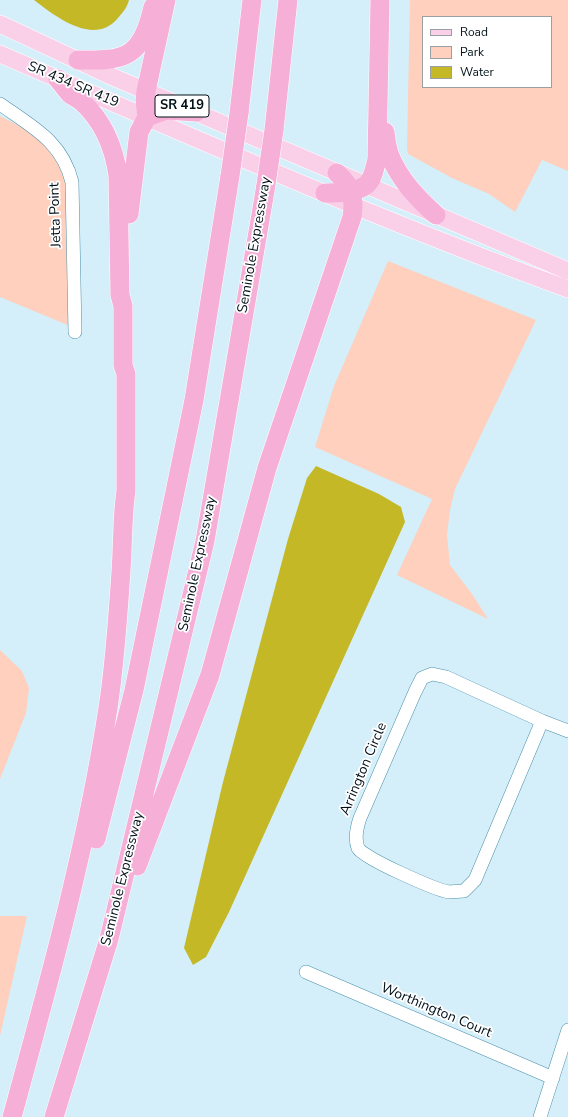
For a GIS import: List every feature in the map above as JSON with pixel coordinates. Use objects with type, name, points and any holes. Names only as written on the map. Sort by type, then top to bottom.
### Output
[{"type":"highway","points":[[78,60],[100,61],[118,59],[132,52],[142,41],[150,20],[155,0]]},
{"type":"highway","points":[[12,1117],[52,968],[75,873],[97,773],[108,706],[118,623],[122,559],[123,510],[120,490],[119,426],[120,372],[123,365],[123,306],[126,294],[129,212],[139,132],[146,117],[146,91],[166,0]]},
{"type":"highway","points":[[20,1117],[44,1038],[134,690],[194,400],[230,176],[252,0]]},
{"type":"highway","name":"Seminole Expressway","points":[[54,1117],[109,939],[205,541],[265,191],[274,130],[288,0]]},
{"type":"highway","points":[[109,939],[210,675],[267,468],[352,217],[357,194],[374,173],[377,159],[380,0]]},
{"type":"highway","points":[[58,79],[71,95],[81,101],[99,121],[107,134],[115,156],[118,176],[120,295],[123,306]]},
{"type":"highway","points":[[378,102],[392,161],[402,178],[420,200],[436,215]]},
{"type":"highway","points":[[146,117],[166,110],[196,112]]},
{"type":"highway","points":[[337,173],[357,194]]},
{"type":"highway","points":[[325,193],[357,194]]},
{"type":"main road","name":"SR 419","points":[[0,24],[146,91],[337,173]]},
{"type":"main road","name":"SR 434 SR 419","points":[[0,54],[146,117]]},
{"type":"main road","name":"SR 419","points":[[146,117],[325,193]]},
{"type":"main road","points":[[357,194],[436,215],[568,271]]},
{"type":"main road","points":[[357,194],[484,258],[568,289]]},
{"type":"street","name":"Jetta Point","points":[[0,104],[48,139],[62,155],[69,170],[72,182],[75,332]]},
{"type":"street","name":"Arrington Circle","points":[[542,721],[475,880],[464,891],[448,892],[395,871],[366,855],[358,848],[356,831],[360,818],[422,678],[432,674],[446,676],[542,721],[568,731]]},
{"type":"street","name":"Worthington Court","points":[[306,972],[553,1078]]},
{"type":"street","points":[[540,1117],[568,1030]]},
{"type":"green space","points":[[410,0],[568,0],[568,171],[542,160],[515,212],[489,194],[452,178],[408,154]]},
{"type":"green space","points":[[0,116],[33,133],[58,159],[68,183],[70,326],[0,297]]},
{"type":"green space","points":[[388,261],[536,320],[455,489],[450,510],[447,535],[450,565],[472,594],[488,619],[397,575],[432,499],[315,447],[334,386]]},
{"type":"green space","points":[[0,650],[22,671],[29,688],[26,713],[0,779]]},
{"type":"green space","points":[[0,916],[27,916],[0,1036]]},
{"type":"water","points":[[34,0],[129,0],[126,8],[118,18],[108,26],[98,30],[75,26],[53,14]]},
{"type":"water","points":[[316,466],[379,494],[401,507],[405,522],[229,912],[206,957],[193,965],[184,948],[223,782],[288,539],[307,478]]}]
